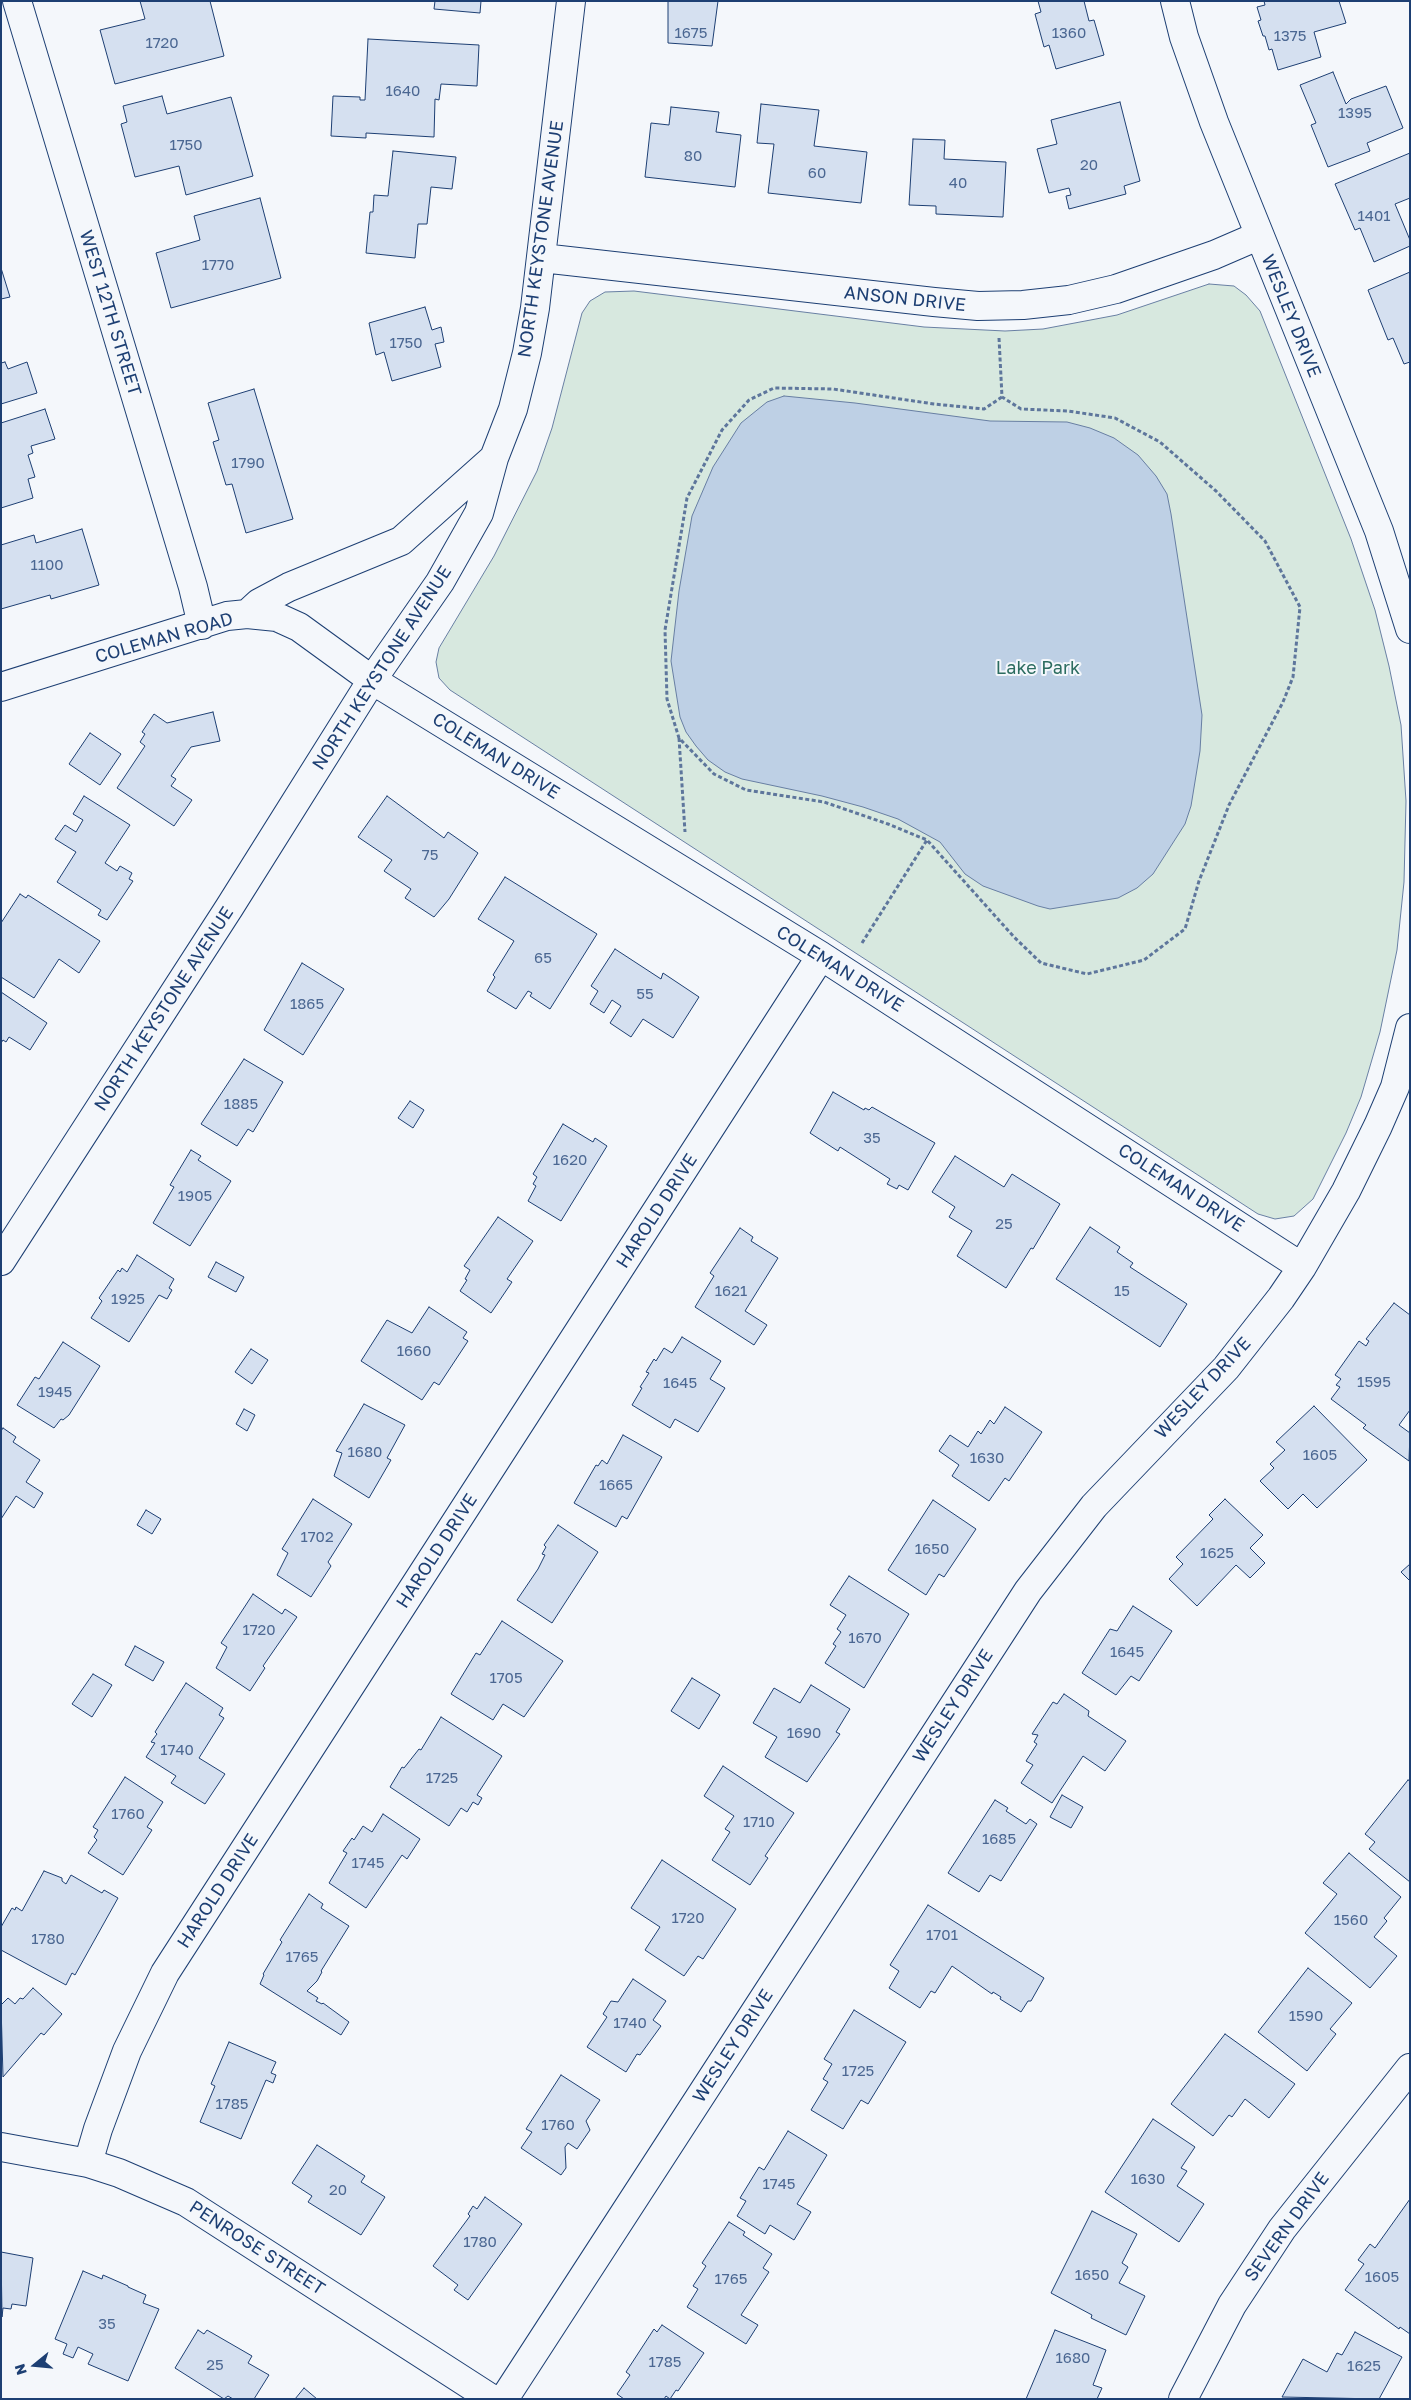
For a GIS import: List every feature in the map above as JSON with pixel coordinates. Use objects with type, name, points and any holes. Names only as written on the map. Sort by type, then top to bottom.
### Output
[{"type":"street","name":"WEST 12TH STREET","points":[[17,1],[193,587],[202,625]]},
{"type":"street","name":"NORTH KEYSTONE AVENUE","points":[[1,1261],[229,908],[372,680],[440,582],[479,512],[494,458],[513,409],[527,353],[542,258],[571,1]]},
{"type":"street","name":"WESLEY DRIVE","points":[[1175,1],[1184,37],[1214,122],[1258,236],[1376,522],[1410,629]]},
{"type":"street","name":"ANSON DRIVE","points":[[542,258],[934,302],[978,306],[1005,306],[1069,300],[1116,289],[1214,255],[1258,236]]},
{"type":"street","points":[[247,614],[259,603],[289,587],[401,541],[426,521],[494,458]]},
{"type":"street","name":"COLEMAN ROAD","points":[[1,687],[227,616],[247,614],[277,618],[299,627],[372,680]]},
{"type":"street","name":"COLEMAN DRIVE","points":[[372,680],[821,956],[1302,1267]]},
{"type":"street","name":"HAROLD DRIVE","points":[[88,2163],[98,2129],[127,2050],[165,1973],[821,956]]},
{"type":"street","name":"WESLEY DRIVE","points":[[504,2399],[1028,1591],[1094,1506],[1226,1368],[1281,1298],[1302,1267],[1402,1090],[1410,1028]]},
{"type":"street","name":"SEVERN DRIVE","points":[[1183,2399],[1232,2306],[1282,2229],[1410,2068]]},
{"type":"street","name":"PENROSE STREET","points":[[1,2146],[88,2163],[119,2173],[186,2202],[492,2399]]},
{"type":"path","points":[[999,332],[1002,397]]},
{"type":"path","points":[[686,838],[679,738],[667,699],[664,630],[687,498],[722,430],[750,400],[774,388],[833,389],[934,404],[984,409],[1002,397]]},
{"type":"path","points":[[679,738],[714,774],[746,790],[824,802],[888,824],[926,840],[1014,937],[1041,963],[1087,974],[1144,960],[1185,929],[1199,881],[1229,805],[1283,702],[1294,677],[1300,607],[1265,541],[1216,491],[1160,442],[1115,418],[1068,411],[1021,409],[1002,397]]},
{"type":"path","points":[[858,949],[926,840]]},
{"type":"green space","name":"Lake Park","points":[[1209,284],[1234,286],[1246,295],[1260,311],[1351,539],[1375,610],[1401,725],[1406,801],[1404,882],[1397,950],[1380,1032],[1361,1097],[1346,1133],[1313,1199],[1294,1216],[1275,1219],[1258,1214],[450,690],[439,678],[436,662],[439,648],[494,556],[537,471],[552,428],[582,313],[590,301],[605,292],[634,291],[924,327],[1005,331],[1043,329],[1117,315]]},
{"type":"water","points":[[784,396],[855,403],[990,421],[1067,422],[1090,428],[1114,438],[1138,455],[1156,476],[1167,494],[1171,514],[1202,715],[1200,751],[1191,806],[1185,824],[1153,874],[1137,888],[1118,898],[1050,909],[1038,906],[983,886],[965,874],[940,842],[898,819],[822,796],[742,779],[725,772],[708,760],[696,746],[686,732],[680,717],[671,661],[679,591],[692,516],[713,467],[741,423],[767,402]]},
{"type":"building","points":[[140,1],[210,1],[224,56],[115,84],[100,30],[145,19]]},
{"type":"building","points":[[435,1],[481,1],[480,13],[434,9]]},
{"type":"building","points":[[668,1],[718,1],[712,46],[668,43]]},
{"type":"building","points":[[1038,1],[1084,1],[1089,21],[1094,20],[1104,55],[1056,69],[1049,45],[1044,47],[1035,14],[1041,12]]},
{"type":"building","points":[[1264,1],[1339,1],[1346,23],[1314,32],[1321,57],[1278,70],[1272,49],[1269,50],[1258,21],[1261,20],[1257,7],[1265,5]]},
{"type":"building","points":[[368,39],[479,45],[477,86],[441,84],[439,100],[435,99],[434,137],[366,133],[366,138],[331,136],[333,96],[360,97],[360,100],[365,100]]},
{"type":"building","points":[[1333,72],[1346,104],[1351,99],[1386,86],[1403,128],[1367,143],[1370,151],[1328,167],[1311,125],[1316,123],[1300,85]]},
{"type":"building","points":[[162,96],[167,114],[231,97],[253,176],[186,195],[179,166],[135,177],[121,124],[127,122],[123,106]]},
{"type":"building","points":[[1120,102],[1140,181],[1124,186],[1126,194],[1069,209],[1066,196],[1071,195],[1069,188],[1049,193],[1037,149],[1057,144],[1051,120]]},
{"type":"building","points":[[761,104],[819,110],[814,146],[867,152],[861,203],[768,193],[774,144],[757,143]]},
{"type":"building","points":[[671,107],[719,112],[716,132],[741,135],[735,187],[645,177],[651,123],[669,125]]},
{"type":"building","points":[[913,139],[945,140],[944,159],[1006,162],[1003,217],[936,214],[936,206],[909,205]]},
{"type":"building","points":[[393,151],[456,157],[452,189],[431,187],[427,224],[418,224],[415,258],[366,253],[370,212],[373,212],[374,195],[388,196]]},
{"type":"building","points":[[1410,153],[1410,198],[1395,204],[1410,240],[1410,246],[1374,262],[1360,228],[1355,230],[1335,184]]},
{"type":"building","points":[[260,198],[281,278],[171,308],[156,253],[200,240],[194,216]]},
{"type":"building","points":[[1,268],[10,297],[1,299]]},
{"type":"building","points":[[1410,272],[1410,362],[1404,364],[1393,338],[1388,340],[1368,290]]},
{"type":"building","points":[[425,307],[432,330],[441,327],[444,342],[435,344],[441,367],[392,381],[384,352],[376,355],[369,323]]},
{"type":"building","points":[[5,362],[8,369],[27,362],[37,393],[1,404],[1,363]]},
{"type":"building","points":[[254,389],[293,519],[246,533],[232,484],[226,485],[213,442],[219,440],[208,403]]},
{"type":"building","points":[[45,409],[55,439],[31,446],[33,453],[28,455],[35,477],[28,479],[33,498],[1,508],[1,423]]},
{"type":"building","points":[[82,529],[99,585],[51,599],[50,595],[1,609],[1,545],[34,535],[36,543]]},
{"type":"building","points":[[213,712],[220,741],[191,747],[171,776],[176,779],[171,786],[192,800],[174,826],[117,788],[145,746],[140,742],[145,734],[142,732],[154,714],[167,723]]},
{"type":"building","points":[[90,733],[121,754],[100,785],[69,764]]},
{"type":"building","points":[[84,796],[130,825],[105,863],[117,871],[120,866],[132,873],[129,879],[133,881],[107,920],[98,915],[101,910],[57,882],[76,852],[55,839],[65,825],[76,832],[83,820],[73,814]]},
{"type":"building","points":[[387,796],[444,838],[448,832],[478,853],[449,899],[434,917],[405,898],[411,889],[384,871],[392,860],[358,837]]},
{"type":"building","points":[[505,877],[597,934],[550,1009],[530,996],[532,993],[528,991],[516,1009],[487,991],[495,977],[493,975],[514,941],[478,919]]},
{"type":"building","points":[[20,894],[26,898],[28,895],[100,941],[79,973],[59,959],[34,998],[1,977],[1,923]]},
{"type":"building","points":[[615,949],[661,979],[663,973],[699,997],[673,1038],[643,1019],[631,1037],[610,1023],[621,1006],[612,1000],[604,1013],[590,1004],[598,991],[591,986]]},
{"type":"building","points":[[302,963],[344,989],[303,1055],[264,1030]]},
{"type":"building","points":[[1,992],[47,1023],[30,1050],[9,1037],[6,1042],[3,1040],[1,1043]]},
{"type":"building","points":[[244,1059],[283,1082],[253,1132],[248,1129],[237,1146],[201,1124]]},
{"type":"building","points":[[833,1092],[864,1110],[865,1108],[869,1110],[872,1107],[935,1143],[908,1190],[899,1185],[897,1189],[887,1184],[890,1179],[840,1147],[838,1151],[810,1133]]},
{"type":"building","points":[[410,1101],[424,1110],[413,1128],[398,1118]]},
{"type":"building","points":[[563,1124],[593,1142],[595,1138],[607,1146],[561,1221],[528,1201],[536,1186],[533,1184],[537,1177],[533,1174]]},
{"type":"building","points":[[191,1150],[201,1156],[198,1160],[231,1181],[190,1246],[153,1223],[174,1187],[170,1185]]},
{"type":"building","points":[[955,1156],[1004,1187],[1012,1174],[1060,1204],[1033,1249],[1031,1248],[1006,1288],[957,1256],[972,1231],[949,1217],[955,1207],[932,1192]]},
{"type":"building","points":[[498,1217],[533,1241],[507,1279],[512,1282],[491,1313],[460,1291],[467,1280],[465,1279],[470,1270],[464,1266]]},
{"type":"building","points":[[1090,1227],[1120,1247],[1117,1252],[1133,1263],[1130,1267],[1187,1304],[1160,1347],[1056,1279]]},
{"type":"building","points":[[740,1228],[753,1237],[751,1241],[778,1258],[745,1311],[767,1325],[754,1345],[695,1307],[714,1276],[710,1273]]},
{"type":"building","points":[[137,1255],[174,1279],[169,1288],[172,1290],[167,1299],[159,1295],[129,1342],[91,1318],[102,1301],[99,1298],[118,1270],[120,1272],[122,1268],[127,1272]]},
{"type":"building","points":[[216,1262],[244,1277],[236,1292],[208,1277]]},
{"type":"building","points":[[1394,1303],[1410,1315],[1410,1410],[1399,1425],[1410,1433],[1409,1461],[1363,1428],[1366,1425],[1331,1399],[1340,1387],[1336,1385],[1341,1379],[1335,1375],[1359,1341],[1366,1346],[1369,1341],[1366,1339]]},
{"type":"building","points":[[429,1307],[467,1332],[463,1338],[468,1341],[439,1385],[434,1382],[422,1400],[361,1361],[387,1320],[412,1333]]},
{"type":"building","points":[[682,1337],[721,1361],[710,1379],[725,1388],[698,1432],[675,1419],[670,1428],[632,1405],[642,1388],[640,1387],[649,1373],[646,1372],[654,1359],[656,1361],[664,1348],[672,1353]]},
{"type":"building","points":[[63,1342],[100,1366],[69,1415],[63,1420],[61,1419],[54,1428],[17,1405],[35,1377],[39,1379]]},
{"type":"building","points":[[251,1349],[268,1360],[252,1384],[235,1372]]},
{"type":"building","points":[[364,1404],[405,1425],[387,1458],[391,1460],[369,1498],[334,1476],[342,1453],[336,1451]]},
{"type":"building","points":[[1314,1406],[1367,1460],[1317,1508],[1303,1494],[1288,1509],[1260,1481],[1274,1468],[1270,1464],[1285,1450],[1276,1442]]},
{"type":"building","points":[[1005,1407],[1042,1432],[1009,1481],[1005,1478],[989,1501],[952,1476],[959,1465],[939,1451],[950,1435],[968,1447],[978,1431],[981,1434],[990,1420],[994,1424]]},
{"type":"building","points":[[244,1409],[255,1415],[247,1431],[236,1424]]},
{"type":"building","points":[[3,1428],[16,1437],[13,1442],[40,1460],[26,1482],[43,1493],[34,1508],[16,1496],[1,1519],[1,1431]]},
{"type":"building","points":[[623,1435],[662,1457],[627,1519],[622,1516],[616,1527],[574,1503],[596,1465],[598,1466],[602,1460],[607,1464]]},
{"type":"building","points":[[313,1499],[352,1524],[328,1562],[331,1566],[311,1597],[277,1575],[288,1553],[282,1549]]},
{"type":"building","points":[[1225,1499],[1263,1535],[1250,1548],[1265,1563],[1250,1578],[1236,1565],[1197,1606],[1169,1579],[1183,1564],[1176,1557],[1213,1519],[1209,1515]]},
{"type":"building","points":[[933,1500],[976,1529],[944,1577],[939,1574],[926,1595],[888,1570]]},
{"type":"building","points":[[146,1510],[161,1519],[152,1534],[137,1525]]},
{"type":"building","points":[[558,1525],[598,1552],[552,1623],[517,1600],[538,1569],[545,1555],[542,1554],[546,1547],[544,1545]]},
{"type":"building","points":[[1410,1564],[1410,1581],[1401,1572]]},
{"type":"building","points":[[849,1576],[909,1614],[864,1688],[825,1663],[836,1646],[833,1644],[841,1632],[837,1629],[846,1615],[830,1605]]},
{"type":"building","points":[[253,1594],[282,1614],[285,1609],[297,1617],[263,1666],[265,1668],[250,1691],[216,1668],[227,1647],[221,1643]]},
{"type":"building","points":[[1133,1606],[1172,1631],[1139,1681],[1131,1676],[1116,1695],[1082,1673],[1110,1629],[1117,1631]]},
{"type":"building","points":[[502,1621],[563,1661],[524,1717],[503,1704],[493,1720],[451,1694],[476,1653],[480,1655]]},
{"type":"building","points":[[135,1646],[164,1662],[153,1681],[125,1665]]},
{"type":"building","points":[[93,1674],[112,1685],[92,1717],[72,1704]]},
{"type":"building","points":[[692,1678],[720,1695],[699,1729],[671,1711]]},
{"type":"building","points":[[186,1683],[223,1708],[219,1715],[224,1718],[199,1758],[225,1774],[205,1804],[171,1783],[176,1776],[146,1757],[155,1743],[151,1742],[157,1734],[155,1732]]},
{"type":"building","points":[[811,1685],[850,1709],[836,1732],[840,1734],[807,1782],[765,1757],[777,1737],[753,1723],[774,1688],[800,1703]]},
{"type":"building","points":[[1064,1694],[1089,1711],[1088,1716],[1126,1741],[1105,1771],[1083,1756],[1052,1803],[1021,1783],[1033,1765],[1026,1761],[1037,1744],[1034,1742],[1038,1735],[1032,1734],[1053,1702],[1057,1704]]},
{"type":"building","points":[[441,1717],[502,1756],[477,1795],[482,1798],[478,1805],[473,1802],[467,1812],[461,1808],[449,1826],[390,1787],[402,1767],[404,1768],[419,1749],[421,1750]]},
{"type":"building","points":[[723,1766],[794,1813],[765,1856],[768,1858],[750,1885],[712,1860],[730,1832],[725,1829],[734,1816],[704,1796]]},
{"type":"building","points":[[125,1777],[163,1802],[147,1827],[152,1830],[123,1875],[88,1853],[97,1840],[94,1837],[98,1830],[93,1827]]},
{"type":"building","points":[[1408,1780],[1410,1781],[1410,1882],[1369,1849],[1375,1842],[1365,1834]]},
{"type":"building","points":[[1062,1795],[1083,1807],[1071,1828],[1050,1817]]},
{"type":"building","points":[[995,1800],[1008,1808],[1006,1811],[1026,1824],[1030,1819],[1037,1824],[1001,1881],[990,1875],[979,1892],[948,1873]]},
{"type":"building","points":[[383,1814],[420,1839],[407,1859],[402,1855],[366,1908],[329,1883],[347,1853],[343,1851],[352,1838],[354,1840],[363,1826],[372,1832]]},
{"type":"building","points":[[1349,1853],[1401,1897],[1384,1918],[1387,1921],[1374,1937],[1397,1956],[1370,1988],[1305,1933],[1337,1894],[1323,1883]]},
{"type":"building","points":[[662,1860],[736,1909],[703,1959],[698,1956],[684,1976],[645,1950],[660,1927],[631,1908]]},
{"type":"building","points":[[44,1871],[62,1878],[62,1881],[66,1884],[71,1875],[102,1893],[104,1890],[118,1898],[75,1975],[72,1973],[66,1985],[1,1950],[1,1927],[12,1908],[15,1910],[16,1907],[22,1911]]},
{"type":"building","points":[[309,1894],[323,1904],[321,1908],[349,1926],[321,1971],[317,1981],[307,1991],[318,1998],[316,2001],[323,2003],[349,2022],[341,2035],[260,1984],[263,1974],[282,1942],[280,1940]]},
{"type":"building","points":[[928,1905],[1044,1978],[1031,2001],[1028,2001],[1021,2012],[952,1966],[935,1993],[931,1991],[920,2008],[889,1988],[899,1971],[890,1965]]},
{"type":"building","points":[[1308,1968],[1352,2003],[1330,2029],[1336,2034],[1307,2071],[1258,2032]]},
{"type":"building","points":[[633,1979],[666,2001],[653,2020],[661,2026],[640,2055],[637,2054],[626,2072],[587,2047],[607,2017],[603,2014],[611,2001],[618,2002]]},
{"type":"building","points":[[33,1988],[62,2014],[44,2035],[41,2033],[3,2077],[1,2005],[8,1998],[15,2004],[20,1998],[23,1999]]},
{"type":"building","points":[[854,2010],[906,2042],[868,2104],[861,2100],[843,2129],[811,2110],[828,2082],[823,2079],[832,2064],[824,2059]]},
{"type":"building","points":[[1225,2034],[1295,2084],[1269,2118],[1245,2099],[1232,2117],[1229,2115],[1213,2136],[1171,2104]]},
{"type":"building","points":[[229,2042],[276,2062],[271,2073],[276,2075],[273,2083],[266,2080],[241,2139],[200,2122],[215,2086],[211,2084]]},
{"type":"building","points":[[561,2075],[600,2100],[586,2121],[590,2130],[577,2149],[568,2143],[565,2147],[566,2168],[561,2175],[521,2148],[532,2132],[526,2129]]},
{"type":"building","points":[[1153,2119],[1195,2147],[1181,2168],[1187,2171],[1177,2186],[1204,2204],[1179,2242],[1105,2192]]},
{"type":"building","points":[[788,2131],[827,2155],[797,2204],[811,2212],[794,2240],[770,2225],[765,2234],[737,2216],[746,2201],[740,2198],[759,2167],[764,2170]]},
{"type":"building","points":[[317,2145],[365,2176],[361,2182],[385,2197],[361,2235],[308,2202],[312,2196],[292,2183]]},
{"type":"building","points":[[485,2197],[522,2224],[468,2300],[454,2290],[458,2285],[433,2266],[470,2216],[468,2214],[473,2206],[477,2209]]},
{"type":"building","points":[[1410,2199],[1410,2334],[1400,2327],[1399,2329],[1345,2290],[1364,2264],[1358,2260],[1370,2244],[1375,2248]]},
{"type":"building","points":[[1092,2211],[1137,2234],[1122,2263],[1128,2267],[1119,2283],[1145,2296],[1126,2335],[1091,2318],[1092,2315],[1051,2293]]},
{"type":"building","points":[[729,2222],[745,2232],[743,2235],[772,2254],[763,2268],[769,2272],[741,2315],[758,2325],[746,2344],[687,2307],[698,2289],[693,2286],[706,2266],[702,2263]]},
{"type":"building","points":[[1,2252],[33,2258],[26,2306],[12,2304],[11,2309],[3,2308],[2,2317]]},
{"type":"building","points":[[83,2271],[102,2279],[103,2275],[146,2295],[143,2303],[159,2309],[128,2381],[88,2364],[93,2354],[78,2347],[73,2358],[63,2354],[67,2344],[55,2339]]},
{"type":"building","points":[[662,2325],[704,2353],[678,2391],[676,2390],[670,2399],[666,2396],[664,2399],[624,2399],[617,2394],[630,2375],[626,2372],[654,2329],[657,2332]]},
{"type":"building","points":[[198,2330],[204,2334],[207,2330],[252,2356],[248,2363],[269,2375],[254,2399],[233,2399],[228,2396],[224,2399],[175,2368]]},
{"type":"building","points":[[1055,2330],[1106,2350],[1093,2385],[1102,2388],[1097,2399],[1026,2399]]},
{"type":"building","points":[[1355,2332],[1402,2357],[1379,2399],[1282,2397],[1303,2359],[1327,2372],[1337,2353],[1342,2355]]},
{"type":"building","points":[[304,2388],[317,2399],[295,2399]]}]
